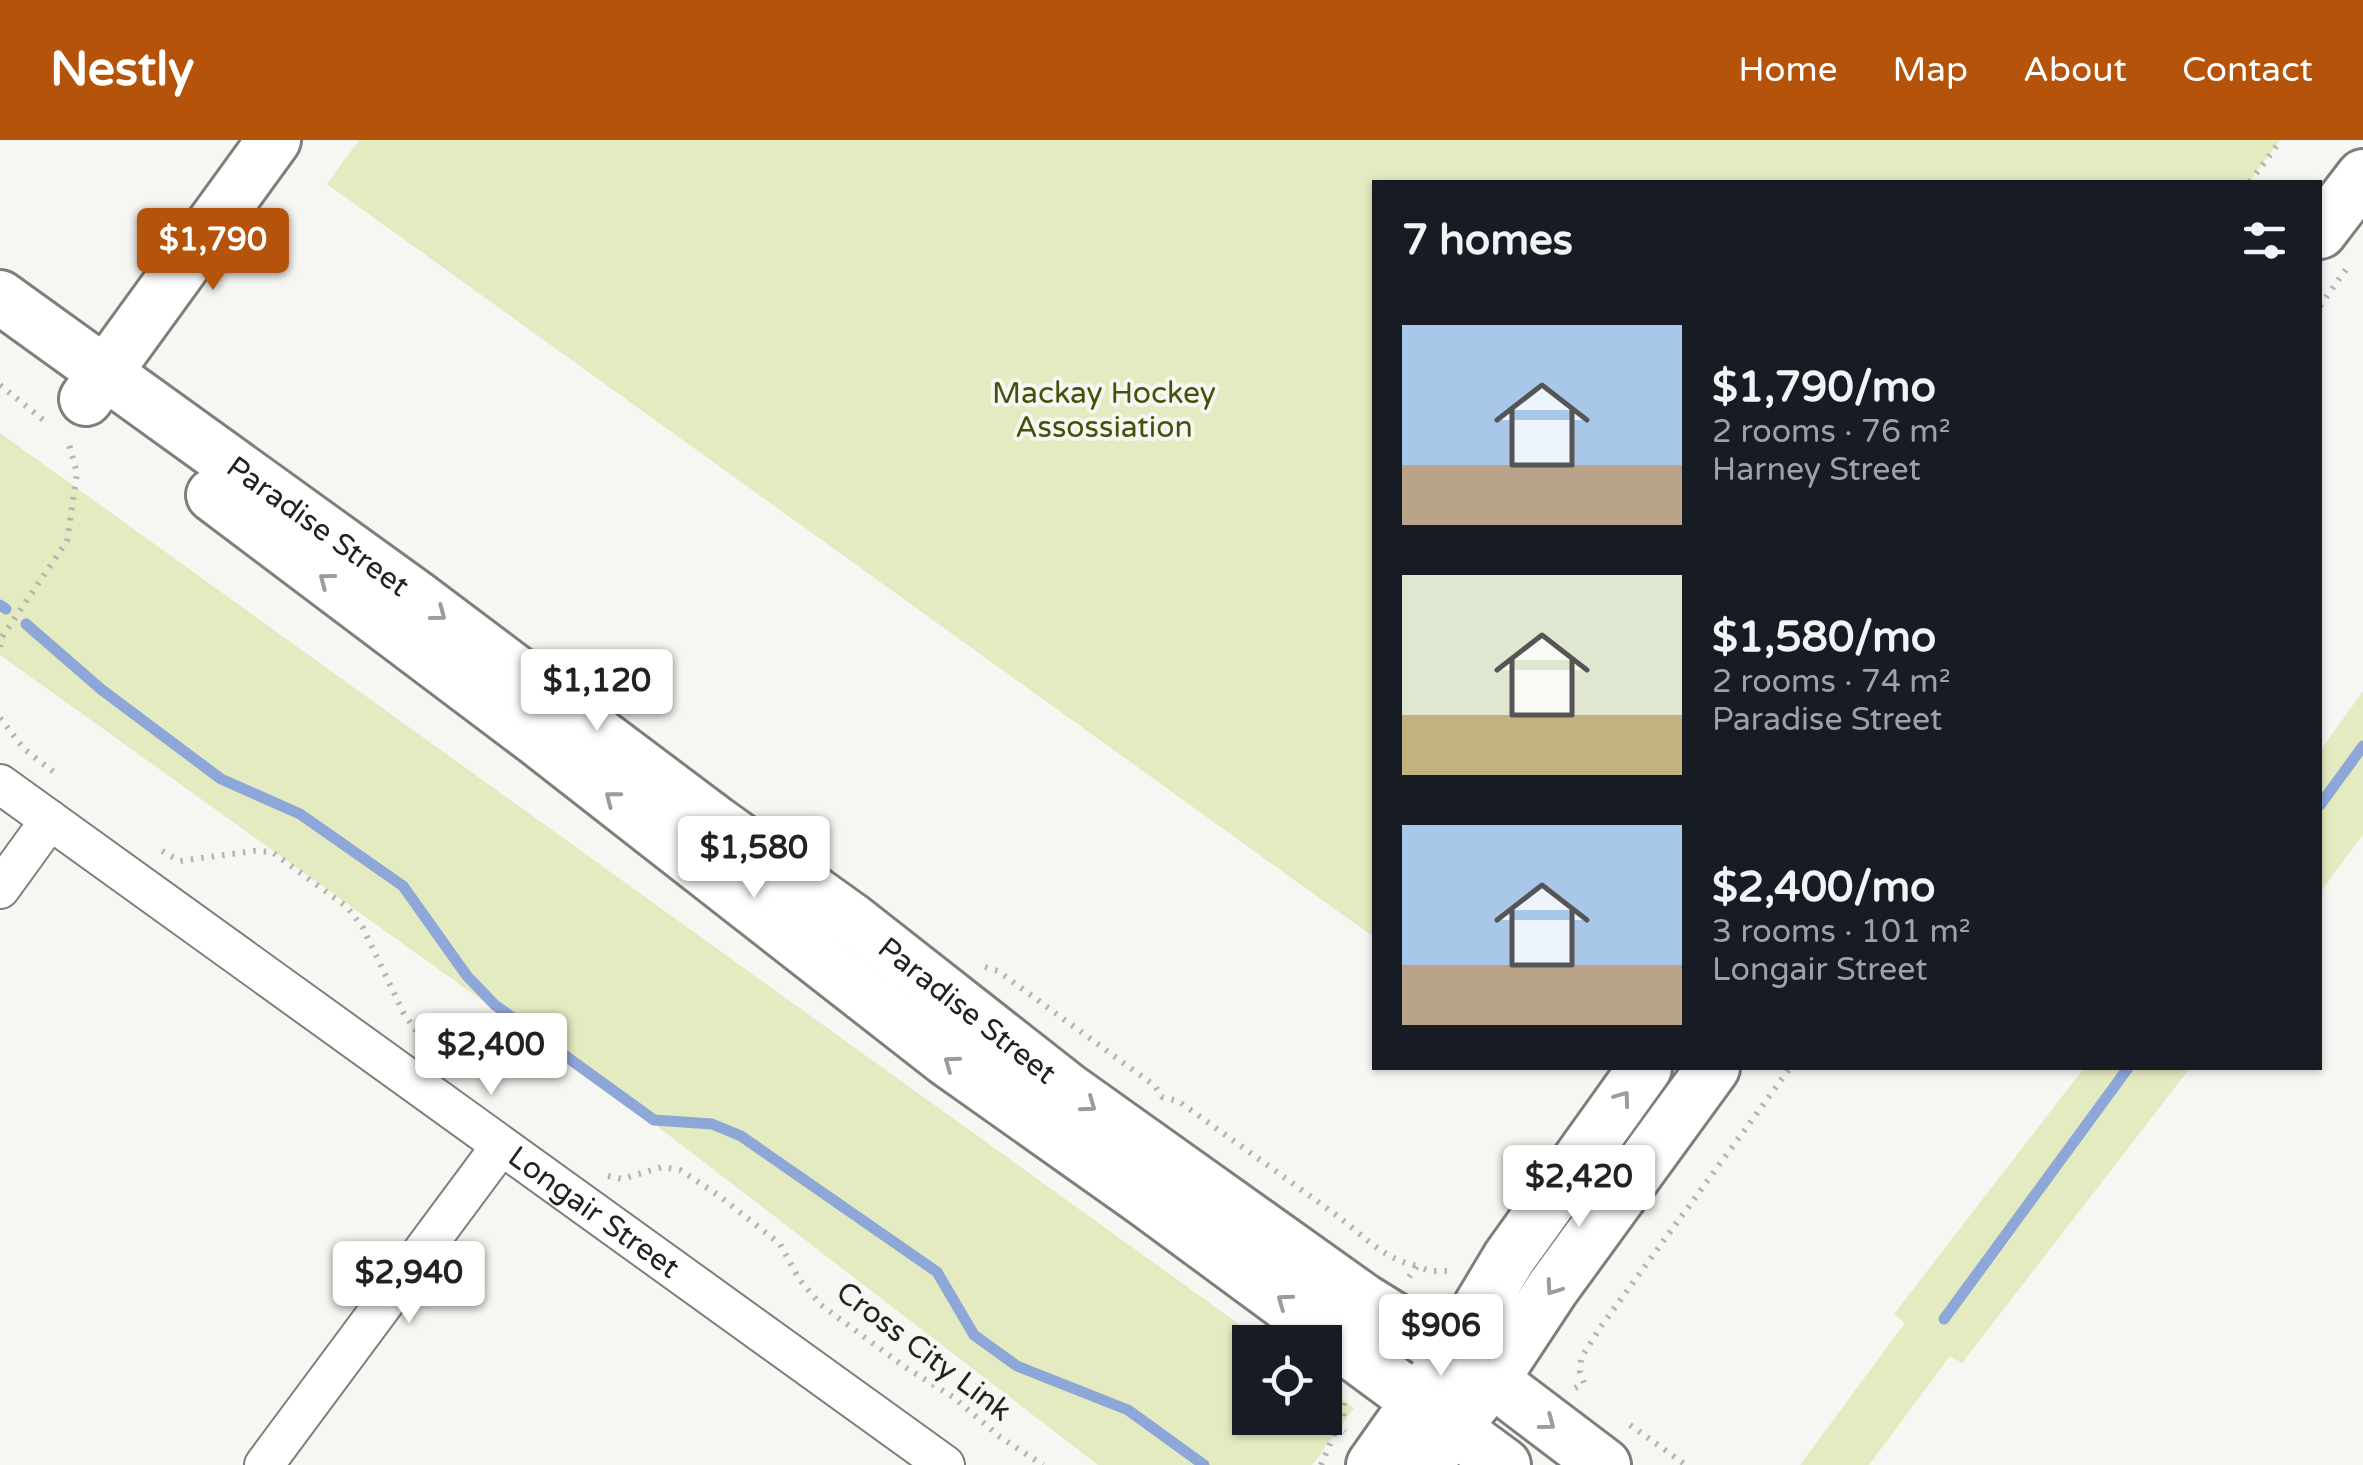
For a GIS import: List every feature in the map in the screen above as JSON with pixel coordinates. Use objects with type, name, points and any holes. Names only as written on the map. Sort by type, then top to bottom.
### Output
[{"type":"street","points":[[94,387],[274,140]]},
{"type":"street","points":[[2336,247],[2363,176]]},
{"type":"street","name":"Paradise Street","points":[[0,297],[94,387],[946,1059],[1433,1431],[1504,1465]]},
{"type":"street","name":"Paradise Street","points":[[0,336],[94,387],[416,597],[714,822],[852,920],[1067,1089],[1363,1300],[1472,1366],[1616,1444]]},
{"type":"street","name":"Longair Street","points":[[0,784],[945,1465]]},
{"type":"street","points":[[0,889],[50,820]]},
{"type":"street","points":[[1373,1465],[1433,1431],[1472,1366],[1509,1258],[1644,1070]]},
{"type":"street","points":[[1472,1366],[1552,1289],[1712,1070]]},
{"type":"street","points":[[264,1465],[500,1146]]},
{"type":"path","points":[[2251,180],[2281,140]]},
{"type":"path","points":[[2322,299],[2336,247]]},
{"type":"path","points":[[0,385],[70,442],[76,474],[67,541],[1,637],[0,647]]},
{"type":"path","points":[[0,718],[24,749],[68,783]]},
{"type":"path","points":[[154,847],[180,861],[272,852],[347,908],[362,928],[414,1030],[429,1047]]},
{"type":"path","points":[[1590,1394],[1580,1372],[1581,1358],[1789,1070]]},
{"type":"path","name":"Cross City Link","points":[[605,1175],[622,1179],[662,1166],[680,1170],[718,1195],[780,1244],[821,1305],[905,1367],[954,1397],[1000,1437],[1043,1465]]},
{"type":"path","points":[[1591,1316],[1602,1325]]},
{"type":"path","points":[[1568,1396],[1584,1382]]},
{"type":"path","points":[[1616,1444],[1686,1465]]},
{"type":"green space","name":"Mackay Hockey Assossiation","points":[[359,140],[2280,140],[2250,180],[1372,180],[1372,936],[327,184]]},
{"type":"green space","points":[[0,433],[1240,1325],[1232,1325],[1232,1435],[1334,1435],[1312,1465],[1098,1465],[649,1120],[0,655]]},
{"type":"green space","points":[[2363,691],[2363,834],[2322,890],[2322,748]]},
{"type":"green space","points":[[2082,1070],[2188,1070],[1962,1363],[1950,1356],[1869,1465],[1800,1465],[1905,1323],[1894,1314]]},
{"type":"green space","points":[[1342,1399],[1354,1408],[1342,1424]]},
{"type":"waterway","points":[[0,605],[6,609]]},
{"type":"waterway","points":[[26,624],[102,690],[221,779],[300,814],[403,886],[467,976],[495,1005],[654,1120],[712,1124],[741,1136],[937,1272],[974,1335],[1017,1366],[1128,1410],[1204,1465]]},
{"type":"waterway","points":[[2322,802],[2363,746]]},
{"type":"waterway","points":[[1944,1319],[2127,1070]]}]
